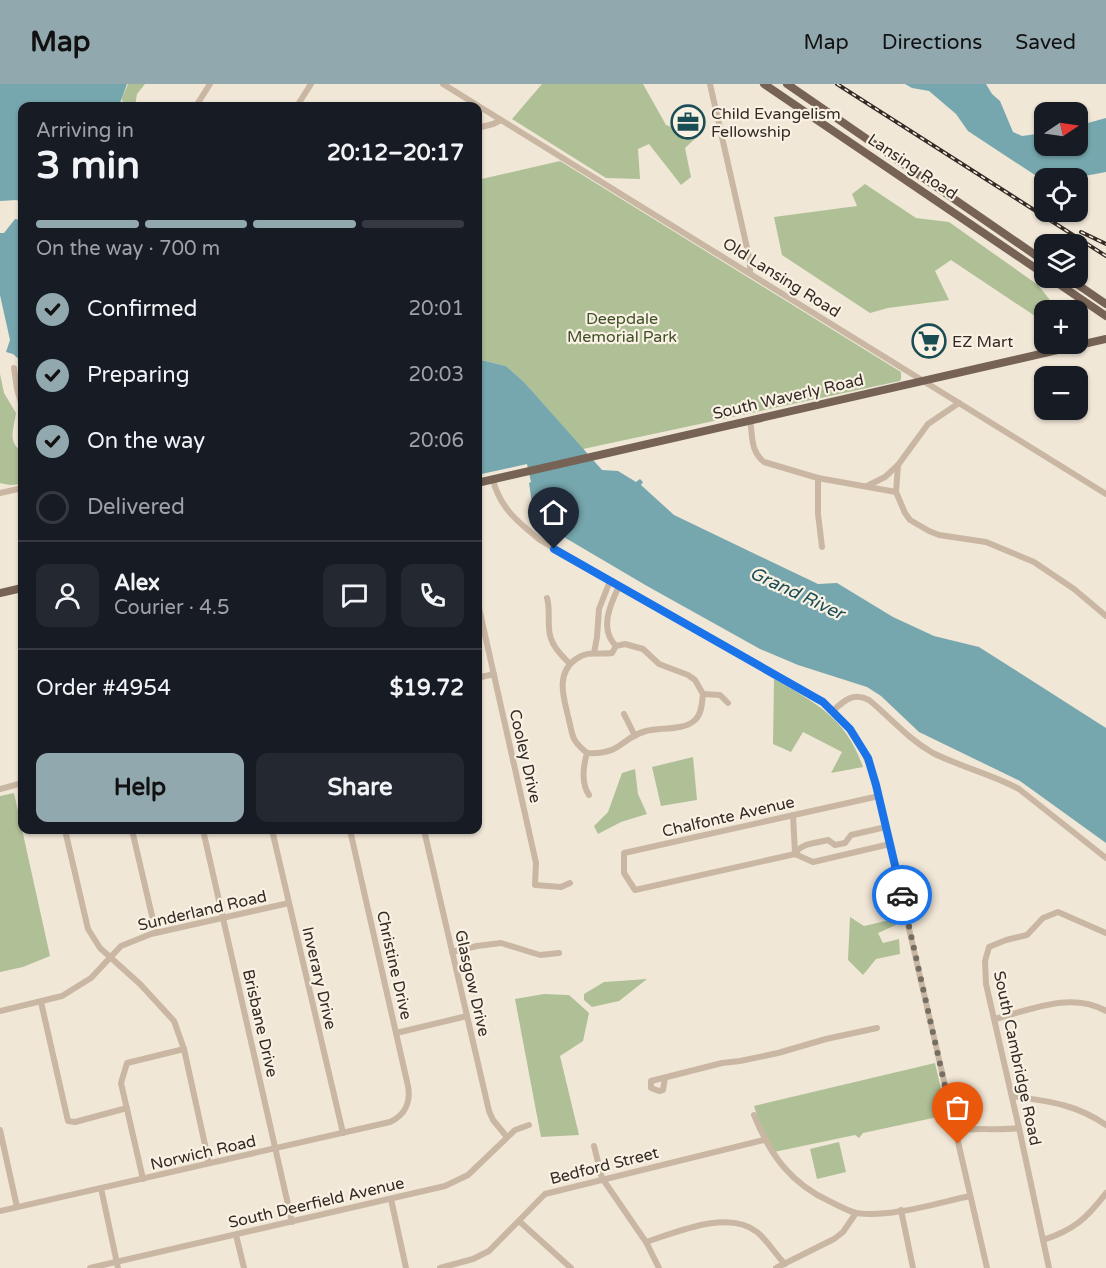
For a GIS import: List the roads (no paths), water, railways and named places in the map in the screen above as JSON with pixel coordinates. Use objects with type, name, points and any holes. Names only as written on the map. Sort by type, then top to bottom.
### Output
[{"type":"main road","name":"Lansing Road","points":[[765,84],[1034,267]]},
{"type":"main road","name":"Lansing Road","points":[[787,84],[1034,254]]},
{"type":"main road","points":[[1065,288],[1106,316]]},
{"type":"main road","points":[[1083,288],[1106,304]]},
{"type":"main road","name":"South Waverly Road","points":[[482,482],[1106,339]]},
{"type":"main road","points":[[0,593],[18,589]]},
{"type":"street","points":[[199,102],[210,84]]},
{"type":"street","points":[[300,102],[311,84]]},
{"type":"street","name":"Old Lansing Road","points":[[443,84],[472,102]]},
{"type":"street","points":[[710,84],[750,261],[750,273]]},
{"type":"street","name":"Old Lansing Road","points":[[482,108],[1106,494]]},
{"type":"street","points":[[482,128],[501,120]]},
{"type":"street","points":[[14,368],[18,392]]},
{"type":"street","points":[[866,486],[885,477],[898,465],[928,424],[959,403]]},
{"type":"street","points":[[750,420],[754,449],[764,462],[818,478],[896,492]]},
{"type":"street","points":[[898,465],[896,492],[910,520],[923,529],[939,535],[986,542],[1034,562],[1074,589],[1106,616]]},
{"type":"street","points":[[818,478],[822,548]]},
{"type":"street","points":[[493,480],[506,510],[524,527],[554,549],[823,702],[850,729],[864,751],[879,796],[987,1268]]},
{"type":"street","points":[[0,493],[18,489]]},
{"type":"street","points":[[594,652],[599,609],[610,581]]},
{"type":"street","points":[[616,646],[610,640],[607,631],[609,611],[619,586]]},
{"type":"street","points":[[547,598],[552,642],[570,664]]},
{"type":"street","name":"Cooley Drive","points":[[482,621],[536,863],[535,885],[561,886],[570,883]]},
{"type":"street","points":[[625,644],[643,649],[659,664],[695,680],[703,694],[701,709],[694,722],[684,726],[645,731],[610,752],[587,753],[573,737],[562,690],[563,676],[570,664],[587,652],[600,655],[612,653],[616,646],[625,644]]},
{"type":"street","points":[[482,677],[494,674]]},
{"type":"street","points":[[703,694],[720,695],[728,703]]},
{"type":"street","points":[[833,711],[848,698],[861,697],[869,700],[920,745],[949,760],[1004,781],[1018,789],[1106,858]]},
{"type":"street","points":[[624,714],[635,736]]},
{"type":"street","points":[[587,753],[583,764],[584,788],[590,795]]},
{"type":"street","points":[[0,789],[18,784]]},
{"type":"street","name":"Chalfonte Avenue","points":[[795,854],[635,890],[624,873],[624,853],[879,796]]},
{"type":"street","points":[[793,815],[795,854]]},
{"type":"street","points":[[795,854],[798,848],[803,846],[828,840],[835,845],[845,843],[851,835],[886,827]]},
{"type":"street","points":[[66,834],[88,929],[100,948],[140,984],[174,1021],[184,1049],[209,1163]]},
{"type":"street","points":[[133,834],[156,933]]},
{"type":"street","name":"Brisbane Drive","points":[[204,834],[292,1222]]},
{"type":"street","name":"Inverary Drive","points":[[273,834],[343,1133]]},
{"type":"street","name":"Christine Drive","points":[[351,834],[409,1091],[406,1107]]},
{"type":"street","name":"Glasgow Drive","points":[[425,834],[489,1111],[498,1129],[507,1137]]},
{"type":"street","points":[[795,854],[813,862],[890,844]]},
{"type":"street","name":"Sunderland Road","points":[[0,1011],[62,996],[78,988],[91,978],[121,946],[156,933],[289,903]]},
{"type":"street","name":"South Cambridge Road","points":[[1049,1268],[984,971],[984,961],[989,947],[1027,935],[1043,918],[1058,912],[1106,933]]},
{"type":"street","points":[[452,952],[501,943],[540,954],[559,953]]},
{"type":"street","points":[[995,1019],[1068,1001],[1096,1005],[1106,1011]]},
{"type":"street","points":[[41,1002],[68,1121],[75,1122],[127,1108]]},
{"type":"street","points":[[396,1033],[467,1016]]},
{"type":"street","points":[[665,1078],[877,1028]]},
{"type":"street","points":[[143,1179],[121,1083],[127,1063],[184,1049]]},
{"type":"street","points":[[1012,1096],[1075,1108],[1090,1114],[1106,1125]]},
{"type":"street","name":"Norwich Road","points":[[0,1211],[390,1122],[398,1117],[406,1107]]},
{"type":"street","points":[[754,1115],[764,1140],[777,1161],[800,1184],[821,1197],[856,1213],[901,1210],[970,1196]]},
{"type":"street","name":"South Deerfield Avenue","points":[[90,1268],[117,1265],[445,1186],[475,1169],[514,1130],[529,1125]]},
{"type":"street","points":[[956,1131],[1019,1128]]},
{"type":"street","points":[[0,1130],[17,1207]]},
{"type":"street","name":"Bedford Street","points":[[440,1268],[480,1256],[494,1247],[545,1194],[602,1178],[764,1140]]},
{"type":"street","points":[[594,1146],[602,1178],[646,1242],[659,1268]]},
{"type":"street","points":[[101,1188],[117,1265]]},
{"type":"street","points":[[1043,1240],[1074,1228],[1106,1192]]},
{"type":"street","points":[[390,1199],[406,1268]]},
{"type":"street","points":[[901,1210],[913,1268]]},
{"type":"street","points":[[776,1268],[834,1239],[843,1232],[856,1213]]},
{"type":"street","points":[[519,1221],[571,1268]]},
{"type":"street","points":[[646,1242],[716,1222],[744,1224],[758,1233],[784,1264]]},
{"type":"street","points":[[236,1235],[244,1268]]},
{"type":"water","points":[[0,84],[127,84],[120,102],[18,102],[18,201],[0,201]]},
{"type":"water","points":[[905,84],[986,84],[1000,101],[1013,132],[1022,136],[1034,134],[1034,156],[1088,156],[1088,123],[1106,118],[1106,172],[1088,175],[1088,168],[1034,168],[1034,174],[968,131],[956,114],[929,91],[912,88]]},
{"type":"water","points":[[15,219],[18,219],[18,358],[6,352],[10,340],[0,295],[0,233],[4,233]]},
{"type":"water","name":"Grand River","points":[[482,360],[506,366],[525,383],[602,470],[618,471],[636,482],[640,479],[643,482],[641,485],[674,515],[818,584],[837,583],[893,617],[934,636],[979,647],[1106,728],[1106,843],[1020,781],[919,732],[881,696],[867,687],[798,665],[760,649],[557,533],[536,513],[532,503],[527,464],[482,474]]},
{"type":"railway","points":[[837,84],[1106,256]]},
{"type":"railway","points":[[1081,232],[1106,244]]},
{"type":"place","name":"Child Evangelism Fellowship","points":[[688,122]]},
{"type":"place","name":"EZ Mart","points":[[929,341]]},
{"type":"park label","name":"Deepdale Memorial Park","points":[[622,327]]}]
